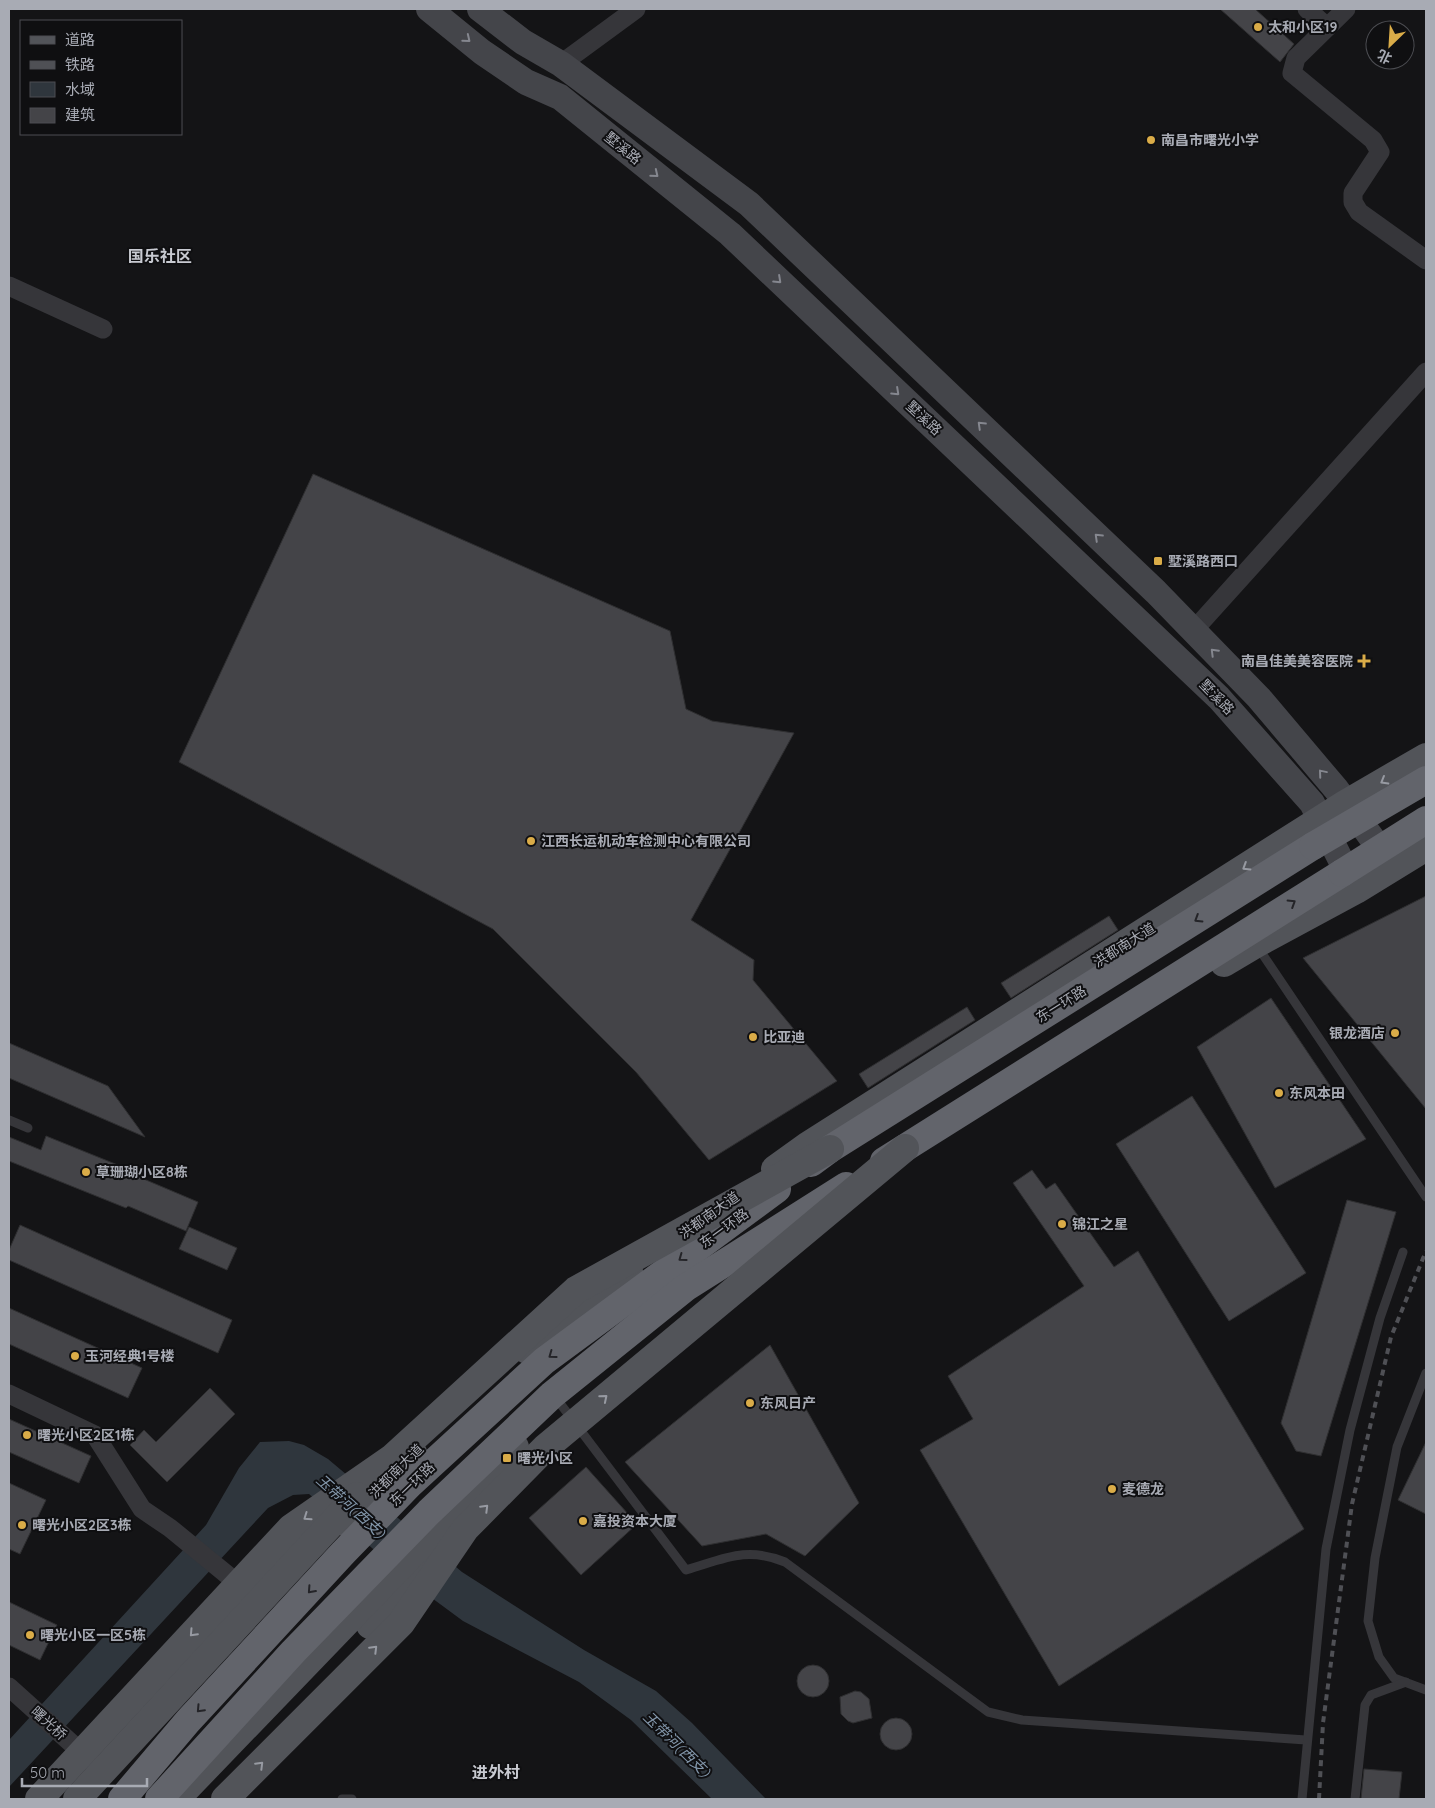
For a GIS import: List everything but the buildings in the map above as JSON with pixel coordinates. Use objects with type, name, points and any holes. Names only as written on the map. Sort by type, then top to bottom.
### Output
[{"type":"highway","name":"东一环路","points":[[109,1793],[188,1721],[343,1553],[409,1485],[544,1361],[830,1149],[1304,852],[1426,780]]},
{"type":"highway","name":"东一环路","points":[[159,1799],[293,1652],[429,1512],[552,1395],[685,1288],[1231,941],[1426,820]]},
{"type":"main road","name":"洪都南大道","points":[[109,1793],[266,1608],[395,1462],[526,1351],[607,1286],[807,1146],[1345,804],[1426,757]]},
{"type":"main road","points":[[199,1799],[453,1526],[558,1402],[653,1327],[784,1235],[1256,944],[1356,890],[1426,847]]},
{"type":"main road","points":[[176,1799],[377,1590],[904,1148]]},
{"type":"main road","points":[[77,1799],[395,1462],[576,1290],[830,1149]]},
{"type":"main road","points":[[39,1799],[291,1528],[395,1462]]},
{"type":"main road","points":[[225,1799],[400,1623],[453,1526]]},
{"type":"street","name":"墅溪路","points":[[428,9],[482,52],[526,82],[560,97],[730,234],[1219,698],[1312,803],[1356,890]]},
{"type":"street","points":[[480,9],[523,42],[561,64],[749,204],[1194,631],[1259,698],[1336,790],[1393,868]]},
{"type":"street","points":[[561,64],[636,9]]},
{"type":"street","points":[[1307,9],[1327,27]]},
{"type":"street","points":[[1346,9],[1296,58],[1292,73],[1305,86],[1373,140],[1380,152],[1353,193],[1353,202],[1359,212],[1426,260]]},
{"type":"street","points":[[9,286],[103,329]]},
{"type":"street","points":[[1194,631],[1426,372]]},
{"type":"street","points":[[9,1394],[94,1434],[142,1509],[170,1528],[266,1608]]},
{"type":"street","name":"曙光桥","points":[[9,1687],[109,1793]]},
{"type":"lane","points":[[1256,944],[1426,1197]]},
{"type":"lane","points":[[9,1120],[28,1128]]},
{"type":"lane","points":[[1302,1799],[1306,1740],[1326,1549],[1350,1430],[1380,1318],[1403,1252]]},
{"type":"lane","points":[[1426,1373],[1398,1448],[1374,1558],[1368,1620],[1379,1657],[1394,1678],[1426,1690]]},
{"type":"lane","points":[[558,1402],[686,1570],[738,1554],[767,1554],[785,1562],[988,1712],[1022,1720],[1306,1740]]},
{"type":"lane","points":[[1355,1799],[1365,1705],[1370,1695],[1406,1682]]},
{"type":"lane","points":[[342,1799],[352,1799]]},
{"type":"water","name":"玉带河(西支)","points":[[289,1441],[304,1445],[328,1459],[462,1572],[584,1650],[656,1691],[692,1723],[766,1799],[712,1799],[631,1720],[579,1682],[463,1621],[421,1590],[309,1494],[293,1495],[268,1508],[9,1787],[9,1740],[206,1525],[239,1468],[260,1442]]},
{"type":"railway","points":[[1319,1799],[1323,1723],[1352,1504],[1391,1337],[1426,1251]]},
{"type":"place","name":"太和小区19","points":[[1258,27]]},
{"type":"place","name":"南昌市曙光小学","points":[[1151,140]]},
{"type":"place","name":"墅溪路西口","points":[[1158,561]]},
{"type":"place","name":"南昌佳美美容医院","points":[[1364,661]]},
{"type":"place","name":"江西长运机动车检测中心有限公司","points":[[531,841]]},
{"type":"place","name":"银龙酒店","points":[[1395,1033]]},
{"type":"place","name":"比亚迪","points":[[753,1037]]},
{"type":"place","name":"东风本田","points":[[1279,1093]]},
{"type":"place","name":"草珊瑚小区8栋","points":[[86,1172]]},
{"type":"place","name":"锦江之星","points":[[1062,1224]]},
{"type":"place","name":"玉河经典1号楼","points":[[75,1356]]},
{"type":"place","name":"东风日产","points":[[750,1403]]},
{"type":"place","name":"曙光小区2区1栋","points":[[27,1435]]},
{"type":"place","name":"曙光小区","points":[[507,1458]]},
{"type":"place","name":"麦德龙","points":[[1112,1489]]},
{"type":"place","name":"嘉投资本大厦","points":[[583,1521]]},
{"type":"place","name":"曙光小区2区3栋","points":[[22,1525]]},
{"type":"place","name":"曙光小区一区5栋","points":[[30,1635]]},
{"type":"district","name":"国乐社区","points":[[160,256]]},
{"type":"district","name":"进外村","points":[[496,1772]]}]
